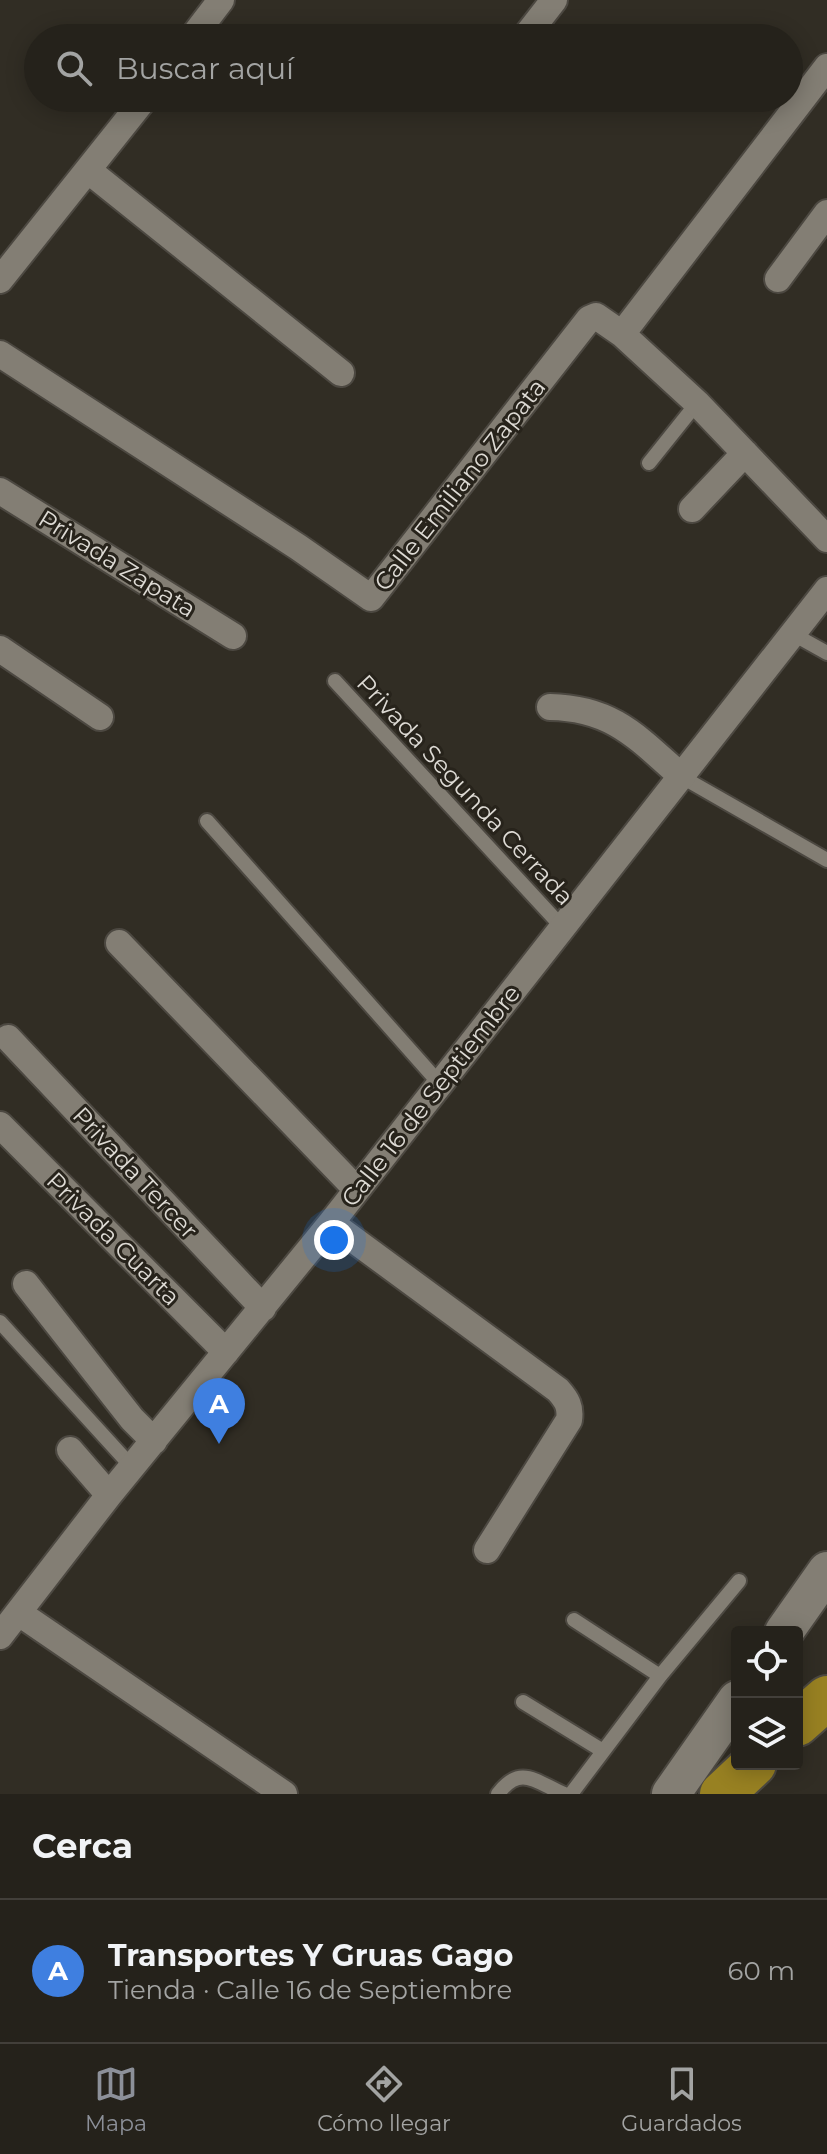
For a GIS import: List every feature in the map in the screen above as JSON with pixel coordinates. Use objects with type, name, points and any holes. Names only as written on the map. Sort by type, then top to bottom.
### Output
[{"type":"highway","points":[[803,1719],[827,1698]]},
{"type":"highway","points":[[722,1794],[748,1770]]},
{"type":"main road","points":[[788,1626],[827,1571]]},
{"type":"main road","points":[[671,1794],[731,1709]]},
{"type":"street","points":[[203,24],[221,0]]},
{"type":"street","points":[[535,24],[554,0]]},
{"type":"street","points":[[803,98],[827,67]]},
{"type":"street","points":[[3,271],[89,171],[134,112]]},
{"type":"street","points":[[622,334],[792,112]]},
{"type":"street","points":[[89,171],[341,373]]},
{"type":"street","points":[[778,279],[827,213]]},
{"type":"street","name":"Calle Emiliano Zapata","points":[[0,354],[298,547],[371,598],[589,319],[596,316],[622,334],[697,403],[827,539]]},
{"type":"street","points":[[692,509],[745,453]]},
{"type":"street","name":"Privada Zapata","points":[[0,491],[233,636]]},
{"type":"street","name":"Calle 16 de Septiembre","points":[[0,1636],[109,1495],[331,1223],[827,590]]},
{"type":"street","points":[[0,649],[100,717]]},
{"type":"street","points":[[550,707],[578,707],[610,719],[633,733],[682,777]]},
{"type":"street","points":[[119,943],[357,1190]]},
{"type":"street","name":"Privada Tercer","points":[[8,1038],[263,1308]]},
{"type":"street","name":"Privada Cuarta","points":[[0,1125],[226,1352]]},
{"type":"street","points":[[331,1223],[558,1390],[568,1401],[571,1411],[569,1420],[487,1550]]},
{"type":"street","points":[[26,1284],[132,1419],[154,1441]]},
{"type":"street","points":[[70,1450],[109,1495]]},
{"type":"street","points":[[19,1613],[284,1794]]},
{"type":"lane","points":[[649,463],[697,403]]},
{"type":"lane","points":[[793,634],[827,653]]},
{"type":"lane","name":"Privada Segunda Cerrada","points":[[335,681],[563,928]]},
{"type":"lane","points":[[682,777],[827,860]]},
{"type":"lane","points":[[207,821],[440,1084]]},
{"type":"lane","points":[[0,1322],[132,1467]]},
{"type":"lane","points":[[571,1794],[660,1676],[739,1581]]},
{"type":"lane","points":[[574,1620],[660,1676]]},
{"type":"lane","points":[[523,1702],[603,1751]]},
{"type":"lane","points":[[498,1794],[507,1781],[525,1777],[564,1794]]},
{"type":"place","name":"Transportes Y Gruas Gago","points":[[219,1444]]}]
